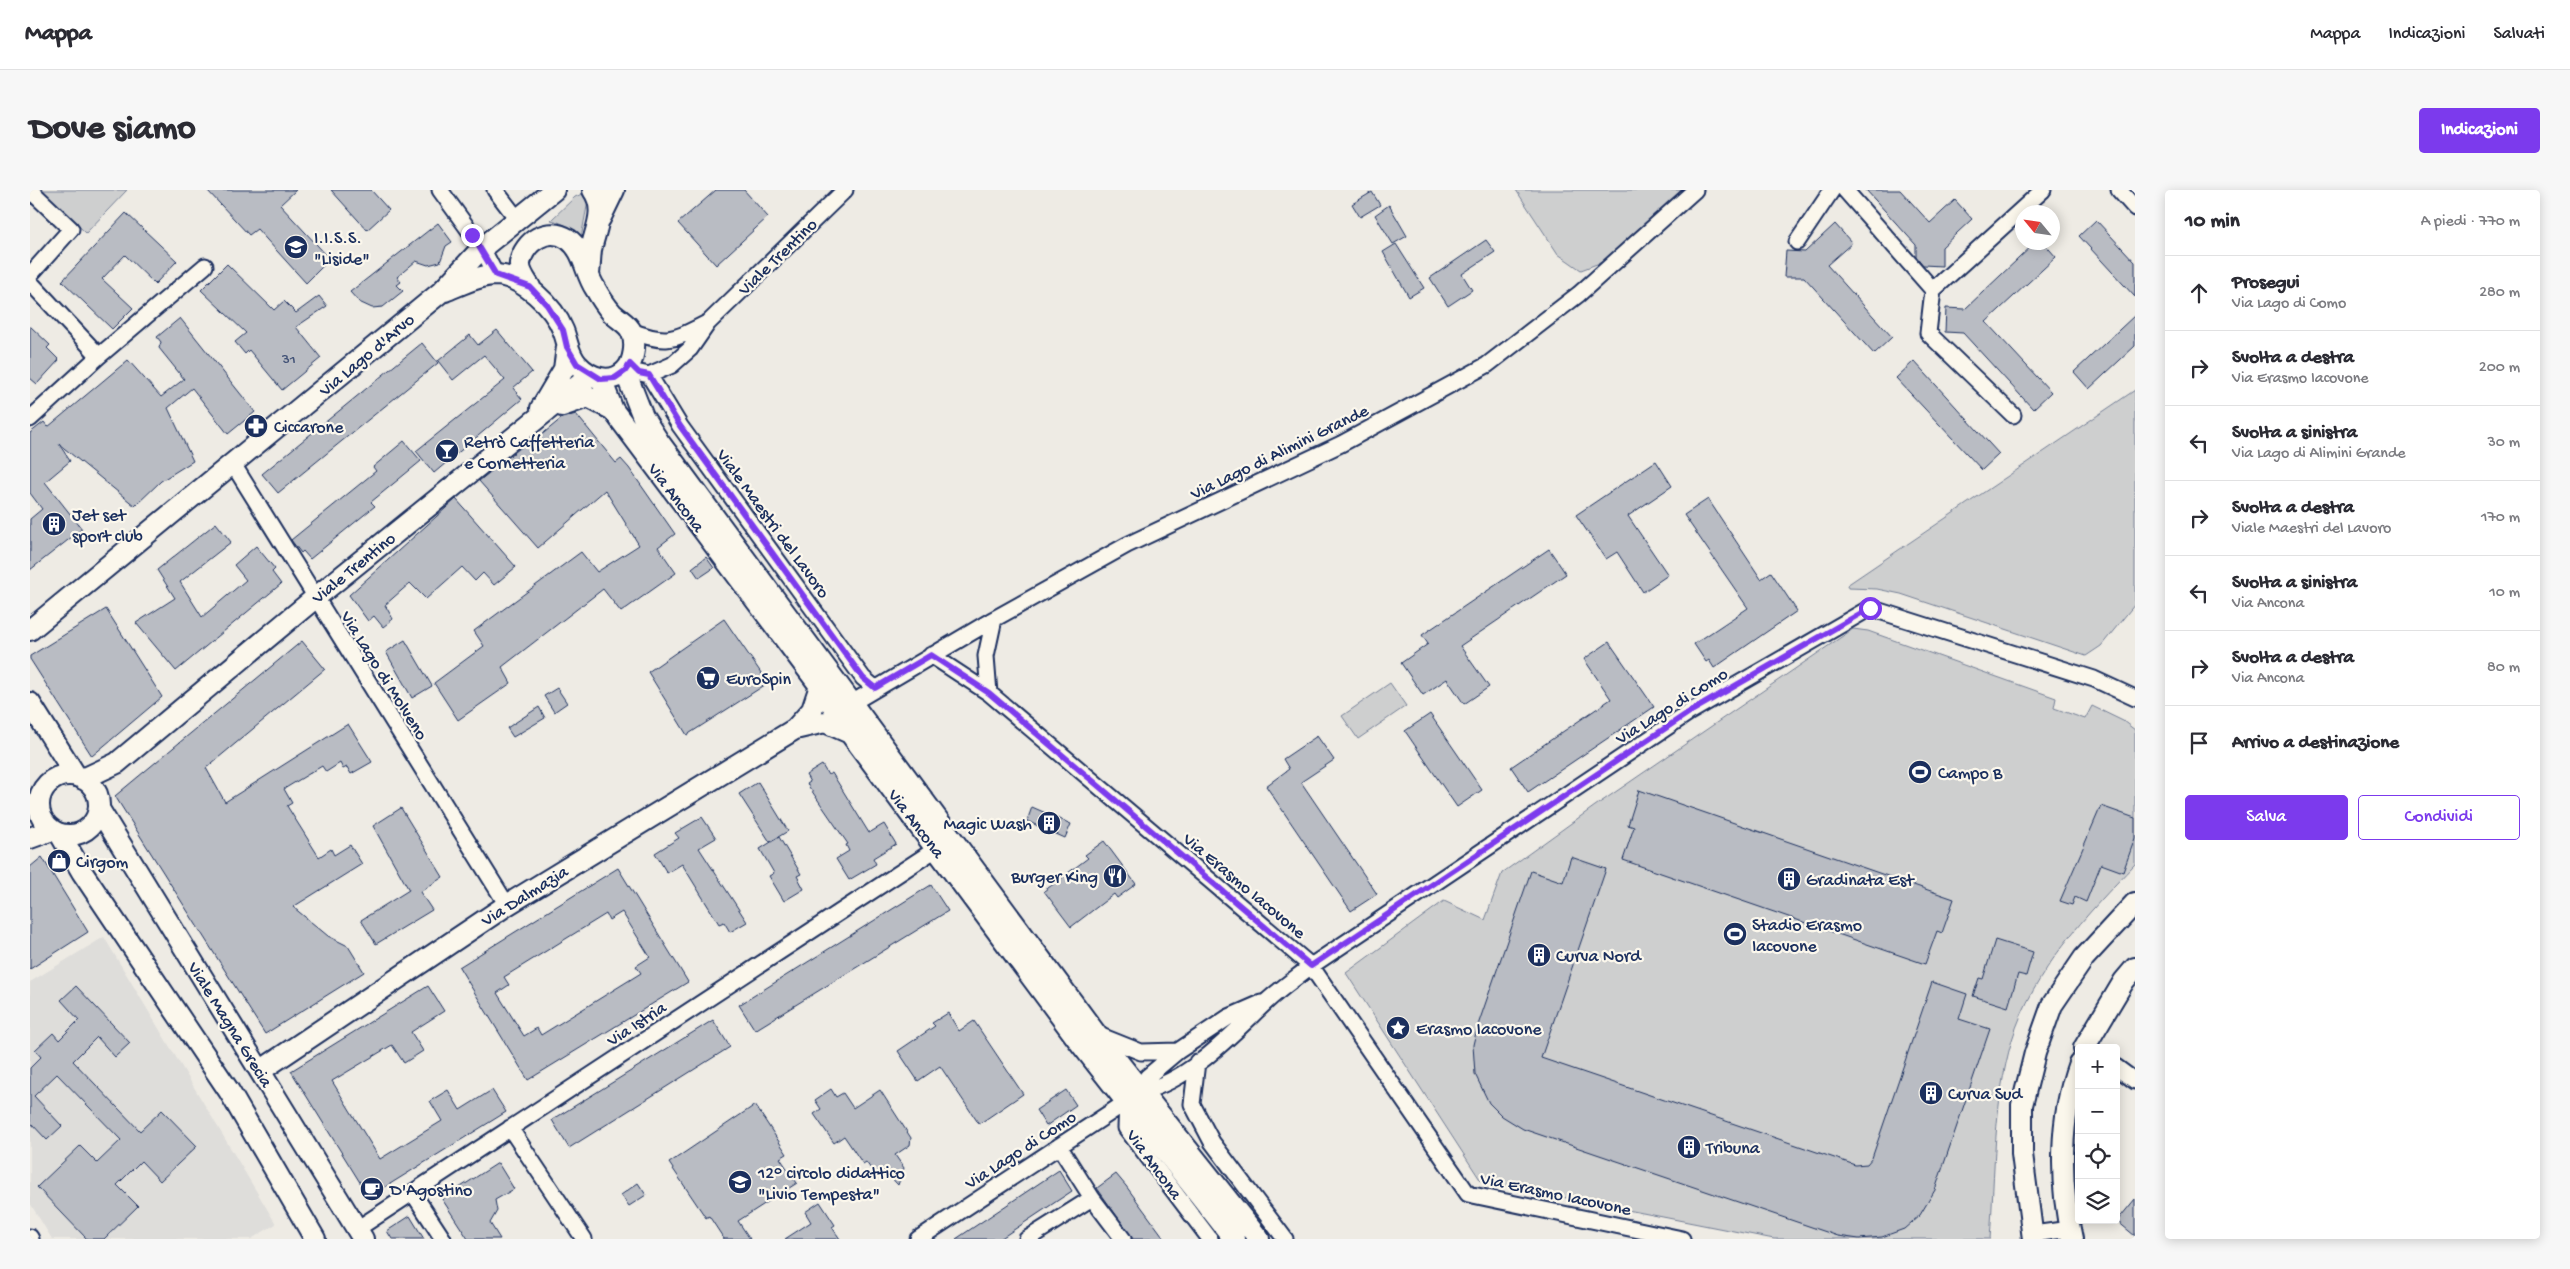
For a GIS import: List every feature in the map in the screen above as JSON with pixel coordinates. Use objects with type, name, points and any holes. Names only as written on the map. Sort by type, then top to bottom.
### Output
[{"type":"street","points":[[30,190],[71,229],[30,275]]},
{"type":"street","points":[[440,190],[482,248],[496,275],[441,292]]},
{"type":"street","points":[[495,190],[518,220]]},
{"type":"street","points":[[520,264],[519,244],[531,219],[554,190]]},
{"type":"street","name":"Via Lago d'Arvo","points":[[31,627],[233,464],[441,292],[482,248],[554,190]]},
{"type":"street","points":[[593,190],[598,197],[600,219]]},
{"type":"street","points":[[589,278],[591,250],[600,219],[614,190]]},
{"type":"street","name":"Viale Trentino","points":[[649,375],[672,365],[690,349],[708,323],[845,190]]},
{"type":"street","name":"Via Lago di Alimini Grande","points":[[850,704],[931,655],[1127,545],[1341,444],[1487,364],[1579,294],[1695,190]]},
{"type":"street","points":[[1797,242],[1832,190]]},
{"type":"street","points":[[1846,190],[1933,290]]},
{"type":"street","points":[[2013,415],[1928,333],[1933,290],[2043,190]]},
{"type":"street","points":[[2119,190],[2135,208]]},
{"type":"street","points":[[520,264],[526,247],[538,237],[553,233],[567,239],[577,247],[589,278],[612,313],[631,331]]},
{"type":"street","name":"Via Ancona","points":[[520,264],[521,273],[530,287],[547,305],[563,330],[567,347],[577,364],[596,377],[613,410],[820,686],[850,733],[1081,1044],[1135,1096]]},
{"type":"street","points":[[30,418],[99,356],[205,266]]},
{"type":"street","name":"Via Ancona","points":[[496,275],[530,287]]},
{"type":"street","points":[[30,282],[99,356]]},
{"type":"street","name":"Viale Trentino","points":[[631,331],[664,341],[682,336],[708,323]]},
{"type":"street","name":"Via Ancona","points":[[631,331],[634,347],[628,368],[643,417],[659,442],[850,704],[1096,1034],[1135,1096]]},
{"type":"street","points":[[532,422],[553,391],[564,369],[567,347]]},
{"type":"street","points":[[596,377],[615,378],[628,368],[649,375]]},
{"type":"street","name":"Viale Maestri del Lavoro","points":[[649,375],[686,434],[863,678],[875,688]]},
{"type":"street","name":"Viale Trentino","points":[[80,777],[116,762],[532,422],[596,377]]},
{"type":"street","name":"Via Ancona","points":[[532,422],[570,402],[588,397],[613,410]]},
{"type":"street","name":"Via Lago di Molveno","points":[[233,464],[506,905]]},
{"type":"street","name":"Via Lago di Como","points":[[918,1239],[1135,1096],[1159,1088],[1237,1031],[1267,1001],[1311,966],[1688,713],[1870,608],[2094,679],[2135,698]]},
{"type":"street","points":[[989,693],[986,656],[994,619]]},
{"type":"street","name":"Via Erasmo Iacovone","points":[[931,655],[989,693],[1311,966],[1468,1194],[1682,1239]]},
{"type":"street","name":"Via Dalmazia","points":[[260,1071],[506,905],[795,729],[812,710],[820,686]]},
{"type":"street","points":[[30,703],[80,777],[95,790],[99,803],[95,821],[86,831],[73,836],[56,832],[30,838]]},
{"type":"street","name":"Via Dalmazia","points":[[795,729],[825,722],[850,733]]},
{"type":"street","name":"Viale Trentino","points":[[99,803],[106,779],[116,762]]},
{"type":"street","points":[[80,777],[65,775],[54,779],[40,797],[35,811],[56,832],[229,1090],[315,1239]]},
{"type":"street","name":"Viale Magna Grecia","points":[[99,803],[360,1234]]},
{"type":"street","name":"Via Istria","points":[[360,1234],[413,1193],[510,1128],[936,849]]},
{"type":"street","points":[[2075,1079],[2069,1102],[2062,1162],[2071,1234],[2033,1236],[2022,1154],[2022,1105],[2035,1054],[2052,1005],[2084,958],[2135,902]]},
{"type":"street","points":[[2088,1044],[2124,981],[2135,968]]},
{"type":"street","name":"Via Lago di Como","points":[[1135,1096],[1147,1077],[1178,1051],[1229,1017],[1267,1001]]},
{"type":"street","points":[[1096,1034],[1141,1052],[1178,1051]]},
{"type":"street","points":[[1197,1062],[1192,1104],[1212,1142],[1285,1239]]},
{"type":"street","points":[[2120,1070],[2135,1081]]},
{"type":"street","points":[[1135,1096],[1235,1207],[1259,1239]]},
{"type":"street","points":[[1135,1096],[1222,1236]]},
{"type":"street","points":[[510,1128],[584,1239]]},
{"type":"street","points":[[1059,1146],[1092,1198],[1123,1239]]},
{"type":"street","points":[[413,1193],[442,1239]]},
{"type":"street","points":[[1027,1239],[1092,1198]]},
{"type":"street","points":[[1235,1207],[1268,1216]]},
{"type":"shaded area","points":[[41,190],[127,190],[86,233]]},
{"type":"shaded area","points":[[1516,190],[1689,190],[1610,259],[1581,270],[1558,254]]},
{"type":"shaded area","points":[[582,194],[588,201],[580,243],[568,228],[561,223],[551,220],[575,197]]},
{"type":"shaded area","points":[[2135,390],[2135,604],[2101,646],[2086,656],[1901,594],[1877,589],[1848,588],[1847,585]]},
{"type":"shaded area","name":"Stadio Erasmo Iacovone","points":[[1853,629],[1868,631],[2056,698],[2054,708],[2085,719],[2092,706],[2123,721],[2135,730],[2135,864],[2098,903],[2063,945],[2033,990],[2021,1015],[2012,1040],[2001,1089],[1990,1239],[1774,1239],[1481,1181],[1346,973],[1444,901],[1485,920],[1502,873],[1595,806]]},
{"type":"shaded area","points":[[1390,683],[1406,706],[1358,739],[1342,716]]},
{"type":"shaded area","points":[[104,937],[276,1224],[251,1239],[52,1239],[30,1203],[30,982]]},
{"type":"building","name":"I.I.S.S. \"Liside\"","points":[[207,190],[296,190],[280,205],[330,259],[306,283],[257,229],[249,235]]},
{"type":"building","name":"I.I.S.S. \"Liside\"","points":[[331,190],[371,190],[389,210],[367,230]]},
{"type":"building","points":[[716,190],[744,190],[768,217],[716,265],[678,223]]},
{"type":"building","points":[[1866,190],[1900,190],[1930,223],[1955,200],[1972,219],[1942,247],[1942,266],[1923,265],[1916,256],[1916,245]]},
{"type":"building","points":[[1372,192],[1380,205],[1360,217],[1352,204]]},
{"type":"building","points":[[1389,205],[1407,236],[1393,244],[1375,215]]},
{"type":"building","points":[[126,213],[177,261],[155,284],[125,255],[102,279],[133,308],[112,329],[62,281]]},
{"type":"building","points":[[2096,220],[2135,262],[2135,297],[2079,236]]},
{"type":"building","points":[[438,223],[452,242],[446,246],[440,262],[428,265],[416,261],[397,277],[401,282],[397,285],[403,291],[383,307],[372,308],[359,302],[350,292]]},
{"type":"building","points":[[1835,224],[1852,243],[1827,265],[1892,337],[1874,354],[1804,277],[1784,277],[1786,251],[1805,252]]},
{"type":"building","points":[[1486,240],[1495,252],[1462,274],[1472,290],[1448,306],[1430,278]]},
{"type":"building","points":[[1396,244],[1424,288],[1409,297],[1383,252]]},
{"type":"building","points":[[2028,250],[2050,250],[2056,257],[1986,322],[2051,392],[2033,409],[1963,333],[1945,332],[1946,308],[1965,309]]},
{"type":"building","points":[[227,264],[274,310],[284,301],[296,313],[319,296],[327,306],[296,327],[321,358],[282,390],[249,350],[245,354],[235,342],[246,333],[201,290]]},
{"type":"building","points":[[2135,315],[2135,346],[2089,389],[2074,372]]},
{"type":"building","points":[[180,318],[255,412],[228,434],[192,388],[168,408],[193,461],[161,481],[135,506],[59,444],[70,461],[45,482],[82,529],[30,570],[30,519],[42,509],[30,493],[30,433],[44,422],[48,427],[128,360],[161,397],[184,379],[159,348],[161,342],[157,337]]},
{"type":"building","points":[[30,326],[50,345],[47,348],[59,360],[37,384],[30,378]]},
{"type":"building","points":[[497,330],[532,372],[513,388],[522,399],[434,473],[416,451],[505,380],[484,355],[453,380],[438,361],[470,335],[478,345]]},
{"type":"building","points":[[422,343],[438,363],[278,493],[262,474]]},
{"type":"building","points":[[1914,361],[1999,454],[1982,470],[1896,378]]},
{"type":"building","points":[[576,414],[616,463],[621,459],[629,468],[675,534],[658,547],[676,573],[621,612],[603,589],[502,667],[511,683],[458,720],[434,683],[484,646],[474,631],[581,552],[597,572],[639,545],[605,490],[538,548],[479,481],[525,444],[528,446],[562,418]]},
{"type":"building","points":[[404,441],[421,461],[371,502],[375,506],[310,559],[303,551],[301,553],[291,540],[376,471],[373,467]]},
{"type":"building","points":[[1656,461],[1672,486],[1628,516],[1668,575],[1643,592],[1617,552],[1606,559],[1576,515]]},
{"type":"building","points":[[456,499],[516,567],[494,585],[483,573],[475,581],[462,567],[426,599],[410,583],[385,605],[393,619],[383,627],[374,616],[368,621],[349,595]]},
{"type":"building","points":[[1708,499],[1761,579],[1771,572],[1797,611],[1714,668],[1709,660],[1706,662],[1694,644],[1748,608],[1684,515]]},
{"type":"building","points":[[216,523],[231,542],[180,582],[202,617],[246,580],[234,565],[256,546],[275,569],[272,572],[281,584],[176,671],[136,623],[175,598],[157,570]]},
{"type":"building","points":[[1549,549],[1566,574],[1460,646],[1489,687],[1464,704],[1447,679],[1423,695],[1401,663],[1428,644],[1422,635]]},
{"type":"building","points":[[706,557],[714,568],[699,578],[692,568]]},
{"type":"building","points":[[106,609],[162,697],[92,756],[30,659],[30,656]]},
{"type":"building","name":"EuroSpin","points":[[724,619],[768,683],[687,735],[648,672]]},
{"type":"building","points":[[405,640],[432,686],[412,698],[386,652]]},
{"type":"building","points":[[302,641],[325,669],[206,768],[225,802],[348,724],[372,762],[351,774],[347,767],[343,769],[340,763],[326,772],[322,766],[284,789],[292,803],[287,806],[319,857],[331,849],[334,855],[350,845],[362,864],[293,907],[328,936],[348,946],[364,972],[265,1034],[115,796]]},
{"type":"building","points":[[1609,642],[1654,707],[1528,792],[1511,767],[1611,699],[1584,659]]},
{"type":"building","points":[[557,688],[567,703],[554,712],[544,696]]},
{"type":"building","points":[[539,707],[545,718],[513,737],[507,728]]},
{"type":"building","points":[[1430,714],[1482,790],[1457,807],[1405,731]]},
{"type":"building","points":[[1317,736],[1334,760],[1301,782],[1377,894],[1351,911],[1266,786],[1289,769],[1283,759]]},
{"type":"building","points":[[822,765],[828,775],[832,773],[869,833],[884,824],[896,844],[873,858],[876,864],[849,880],[836,859],[849,851],[846,845],[848,844],[807,784],[810,782],[806,775]]},
{"type":"building","points":[[758,782],[788,831],[770,842],[739,794]]},
{"type":"building","name":"Gradinata Est","points":[[1639,790],[1954,899],[1942,933],[1937,931],[1925,964],[1623,860],[1634,827],[1628,825]]},
{"type":"building","points":[[2101,806],[2135,818],[2135,838],[2123,872],[2101,864],[2086,902],[2075,897],[2072,905],[2060,901]]},
{"type":"building","name":"Magic Wash","points":[[1032,807],[1071,824],[1065,838],[1027,821]]},
{"type":"building","points":[[401,808],[443,877],[420,892],[432,910],[376,944],[361,920],[409,890],[373,826]]},
{"type":"building","points":[[702,817],[716,838],[699,848],[747,922],[730,932],[724,922],[719,924],[682,864],[667,873],[655,853],[679,838],[675,833]]},
{"type":"building","points":[[779,837],[801,874],[797,876],[804,889],[784,901],[769,876],[774,873],[760,849]]},
{"type":"building","points":[[1104,841],[1136,884],[1117,898],[1114,894],[1071,927],[1044,891],[1088,858],[1085,855]]},
{"type":"building","points":[[42,857],[88,932],[30,969],[30,867]]},
{"type":"building","points":[[1571,857],[1606,869],[1541,1058],[1855,1165],[1867,1164],[1872,1158],[1932,982],[1967,994],[1959,1019],[1990,1029],[1935,1190],[1920,1215],[1904,1229],[1882,1237],[1859,1239],[1838,1236],[1523,1129],[1502,1116],[1489,1103],[1475,1074],[1473,1045],[1477,1028],[1531,871],[1563,882]]},
{"type":"building","points":[[618,868],[688,982],[528,1080],[459,967]],"holes":[[[622,912],[650,957],[636,966],[641,973],[541,1035],[537,1028],[524,1036],[497,993],[509,985],[504,977],[606,914],[609,920]]]},
{"type":"building","points":[[931,885],[948,911],[755,1030],[739,1005]]},
{"type":"building","points":[[1995,940],[2033,952],[2026,976],[2018,974],[2008,1007],[1973,996],[1979,978],[1983,979]]},
{"type":"building","points":[[76,986],[130,1043],[115,1057],[97,1037],[73,1061],[140,1131],[162,1110],[197,1146],[160,1181],[141,1161],[117,1185],[138,1206],[104,1239],[87,1239],[37,1187],[80,1146],[97,1163],[121,1140],[57,1074],[34,1096],[62,1126],[47,1140],[30,1122],[30,1068],[41,1057],[35,1050],[53,1033],[59,1040],[79,1020],[61,1000]]},
{"type":"building","points":[[428,986],[444,1011],[411,1032],[423,1051],[404,1063],[392,1045],[332,1081],[380,1159],[442,1121],[430,1101],[448,1090],[460,1110],[492,1090],[506,1112],[369,1197],[291,1071]]},
{"type":"building","points":[[948,1013],[959,1031],[974,1021],[1023,1094],[979,1124],[940,1066],[918,1081],[898,1051],[935,1026],[932,1023]]},
{"type":"building","points":[[713,1020],[730,1047],[569,1148],[552,1120]]},
{"type":"building","points":[[831,1089],[836,1097],[843,1093],[853,1108],[880,1090],[911,1138],[910,1145],[895,1155],[904,1168],[898,1185],[884,1170],[876,1176],[866,1162],[863,1164],[844,1136],[834,1143],[814,1114],[821,1109],[815,1100]]},
{"type":"building","points":[[1066,1090],[1076,1105],[1046,1126],[1036,1110]]},
{"type":"building","name":"12° circolo didattico \"Livio Tempesta\"","points":[[755,1105],[787,1154],[780,1158],[797,1183],[738,1221],[750,1239],[724,1239],[709,1216],[706,1218],[669,1163]]},
{"type":"building","points":[[498,1163],[514,1189],[495,1200],[497,1211],[490,1223],[500,1239],[468,1239],[442,1199]]},
{"type":"building","points":[[1059,1170],[1072,1191],[1000,1239],[956,1239]]},
{"type":"building","points":[[1116,1174],[1165,1239],[1133,1239],[1097,1188]]},
{"type":"building","points":[[638,1183],[646,1195],[629,1206],[621,1195]]},
{"type":"building","points":[[2135,1199],[2135,1236],[2120,1224],[2120,1217]]},
{"type":"building","name":"12° circolo didattico \"Livio Tempesta\"","points":[[820,1202],[835,1225],[832,1227],[840,1239],[785,1239],[811,1222],[805,1212]]},
{"type":"building","points":[[410,1216],[424,1239],[392,1239],[387,1231]]},
{"type":"place","name":"I.I.S.S. \"Liside\"","points":[[296,247]]},
{"type":"place","name":"Ciccarone","points":[[256,426]]},
{"type":"place","name":"Retrò Caffetteria e Cornetteria","points":[[447,451]]},
{"type":"place","name":"Jet set sport club","points":[[54,524]]},
{"type":"place","name":"EuroSpin","points":[[708,678]]},
{"type":"place","name":"Campo B","points":[[1920,772]]},
{"type":"place","name":"Magic Wash","points":[[1049,823]]},
{"type":"place","name":"Cirgom","points":[[59,861]]},
{"type":"place","name":"Burger King","points":[[1115,876]]},
{"type":"place","name":"Gradinata Est","points":[[1789,879]]},
{"type":"place","name":"Stadio Erasmo Iacovone","points":[[1735,934]]},
{"type":"place","name":"Curva Nord","points":[[1539,955]]},
{"type":"place","name":"Erasmo Iacovone","points":[[1398,1028]]},
{"type":"place","name":"Curva Sud","points":[[1931,1093]]},
{"type":"place","name":"Tribuna","points":[[1689,1147]]},
{"type":"place","name":"12° circolo didattico \"Livio Tempesta\"","points":[[740,1182]]},
{"type":"place","name":"D'Agostino","points":[[372,1189]]},
{"type":"route","points":[[472,235],[482,248],[496,275],[530,287],[547,305],[563,330],[567,347],[577,364],[591,375],[601,379],[615,378],[625,371],[630,364],[639,373],[649,375],[680,426],[863,678],[875,688],[931,655],[989,693],[1311,966],[1688,713],[1870,608]]}]
